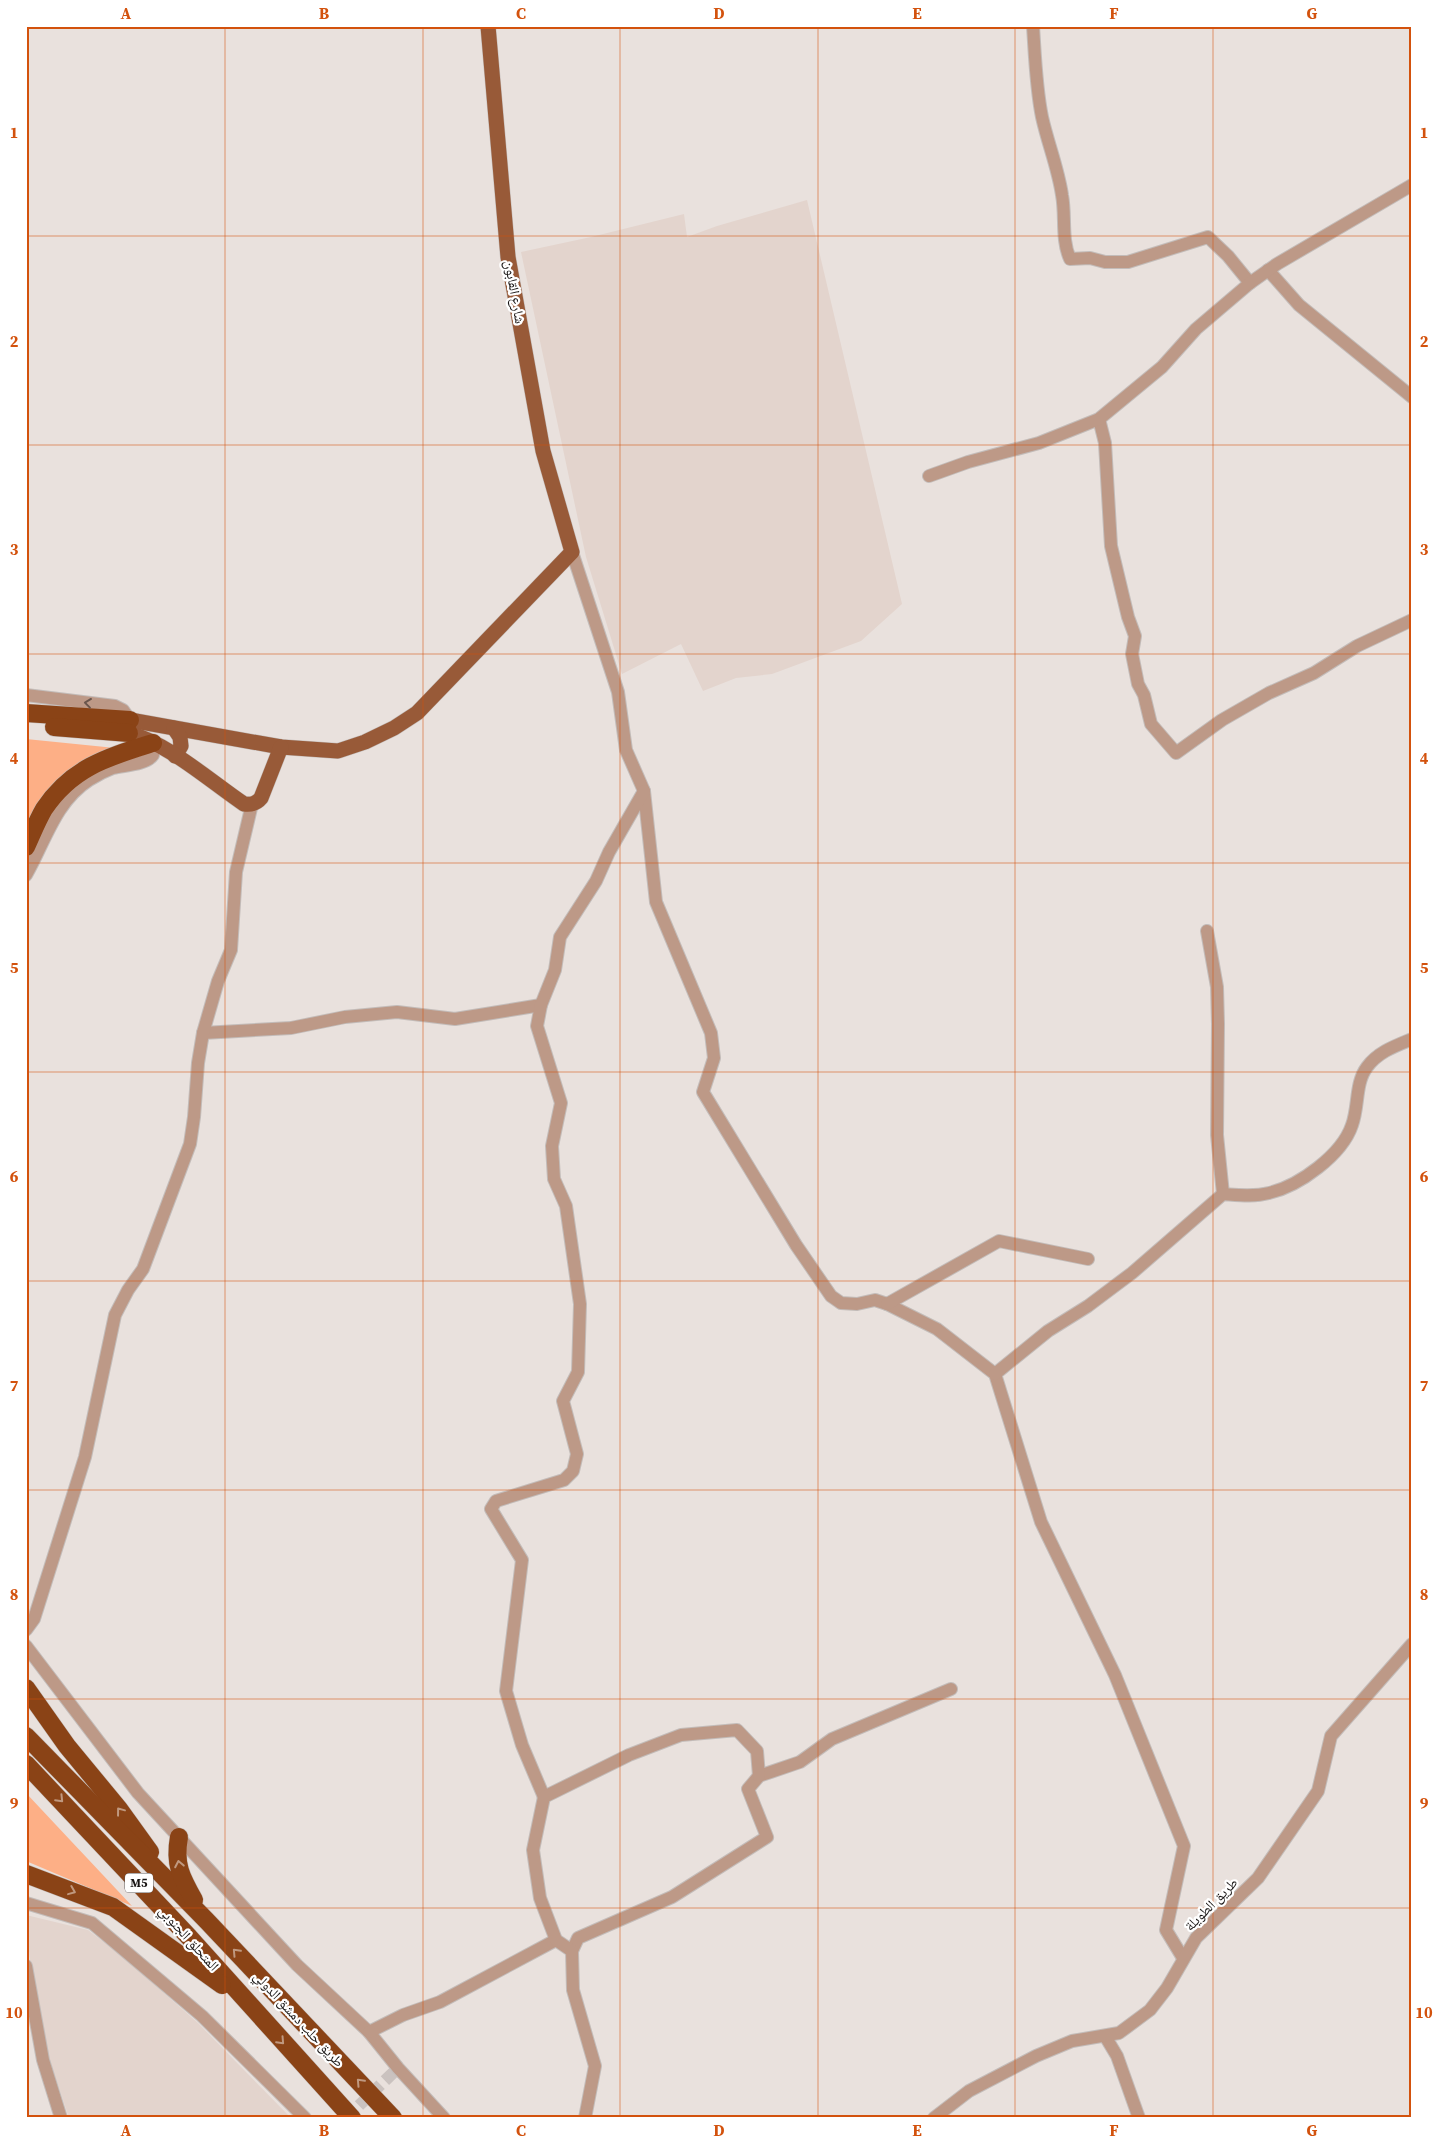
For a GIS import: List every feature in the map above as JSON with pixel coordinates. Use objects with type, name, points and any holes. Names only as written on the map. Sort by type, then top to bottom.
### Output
[{"type":"highway","points":[[26,713],[129,727]]},
{"type":"highway","points":[[26,725],[129,727]]},
{"type":"highway","points":[[26,847],[44,810],[68,781],[103,759],[153,743]]},
{"type":"highway","points":[[26,1688],[67,1746],[134,1828],[167,1881]]},
{"type":"highway","name":"المتحلق الجنوبي","points":[[26,1736],[206,1920]]},
{"type":"highway","name":"المتحلق الجنوبي","points":[[26,1764],[189,1937],[248,2005]]},
{"type":"highway","points":[[179,1838],[176,1852],[182,1879],[206,1920]]},
{"type":"highway","points":[[26,1874],[113,1907],[248,2005]]},
{"type":"highway","name":"طريق حلب دمشق الدولي","points":[[206,1920],[393,2118]]},
{"type":"highway","name":"طريق حلب دمشق الدولي","points":[[248,2005],[352,2118]]},
{"type":"main road","name":"شارع القابون","points":[[488,26],[508,257],[543,451],[572,552]]},
{"type":"main road","points":[[129,727],[174,728],[281,746],[338,750],[365,742],[394,728],[417,713],[572,552]]},
{"type":"main road","points":[[129,727],[244,804],[252,804],[261,798],[281,746]]},
{"type":"main road","points":[[174,728],[180,737],[181,746],[175,756]]},
{"type":"street","points":[[1033,26],[1042,117],[1063,196],[1067,252],[1070,259],[1128,262],[1208,237],[1228,256],[1250,283]]},
{"type":"street","points":[[929,476],[968,462],[1039,443],[1098,419],[1162,367],[1196,329],[1250,283],[1268,270],[1412,185]]},
{"type":"street","points":[[1268,270],[1299,305],[1412,397]]},
{"type":"street","points":[[1098,419],[1105,443],[1111,546],[1128,618],[1135,636],[1132,654],[1138,684],[1144,695],[1151,724],[1176,753],[1222,720],[1261,698],[1314,673],[1357,646],[1412,620]]},
{"type":"street","points":[[572,552],[618,692],[626,750],[644,791],[656,902],[711,1033],[714,1058],[703,1092],[796,1245],[831,1296],[841,1304],[857,1304],[875,1300],[887,1304],[937,1329],[995,1374],[1041,1522],[1115,1675],[1184,1846],[1166,1930],[1182,1958]]},
{"type":"street","points":[[26,695],[115,706],[123,710],[129,727]]},
{"type":"street","points":[[26,875],[55,817],[69,796],[100,774],[148,760],[153,755],[153,743]]},
{"type":"street","points":[[572,1951],[556,1940],[540,1898],[533,1850],[544,1797],[522,1745],[506,1692],[522,1560],[491,1509],[496,1501],[564,1480],[573,1470],[577,1454],[563,1401],[578,1372],[580,1304],[566,1206],[554,1178],[552,1146],[561,1103],[537,1026],[541,1006],[555,970],[560,937],[596,881],[609,852],[644,791]]},
{"type":"street","points":[[26,1630],[34,1619],[85,1457],[115,1315],[128,1290],[143,1269],[190,1144],[203,1033],[218,981],[231,950],[236,872],[252,804]]},
{"type":"street","points":[[1207,931],[1217,987],[1217,1135],[1223,1194]]},
{"type":"street","points":[[203,1033],[291,1028],[345,1017],[397,1012],[455,1020],[541,1006]]},
{"type":"street","points":[[995,1374],[1048,1331],[1088,1306],[1132,1273],[1223,1194],[1254,1196],[1268,1194],[1293,1184],[1317,1167],[1347,1137],[1355,1117],[1362,1074],[1378,1055],[1412,1039]]},
{"type":"street","points":[[887,1304],[999,1241],[1088,1259]]},
{"type":"street","name":"طريق الطويلة","points":[[934,2118],[969,2091],[1036,2056],[1072,2041],[1119,2033],[1150,2010],[1167,1988],[1182,1958],[1196,1938],[1258,1878],[1318,1791],[1330,1736],[1412,1644]]},
{"type":"street","points":[[26,1646],[138,1793],[298,1965],[369,2032],[398,2068],[444,2118]]},
{"type":"street","points":[[585,2118],[595,2066],[573,1990],[572,1951],[578,1938],[672,1897],[768,1837],[748,1789],[759,1776],[800,1762],[832,1739],[951,1689]]},
{"type":"street","points":[[544,1797],[629,1755],[681,1735],[736,1730],[757,1751],[759,1776]]},
{"type":"street","points":[[26,1903],[92,1923],[202,2016],[305,2118]]},
{"type":"street","points":[[369,2032],[403,2015],[440,2002],[556,1940]]},
{"type":"street","points":[[26,1966],[43,2060],[61,2118]]},
{"type":"street","points":[[1105,2036],[1117,2056],[1139,2118]]},
{"type":"shaded area","points":[[807,200],[902,604],[861,641],[772,674],[736,678],[703,691],[681,644],[622,674],[586,557],[521,252],[684,214],[687,237],[717,226]]},
{"type":"shaded area","points":[[26,739],[135,750],[94,762],[26,844]]},
{"type":"shaded area","points":[[26,1793],[132,1906],[26,1861]]},
{"type":"shaded area","points":[[26,1915],[88,1930],[121,1955],[198,2023],[291,2118],[69,2118],[48,2055],[30,1962]]},
{"type":"tunnel","points":[[346,2118],[398,2068]]}]
